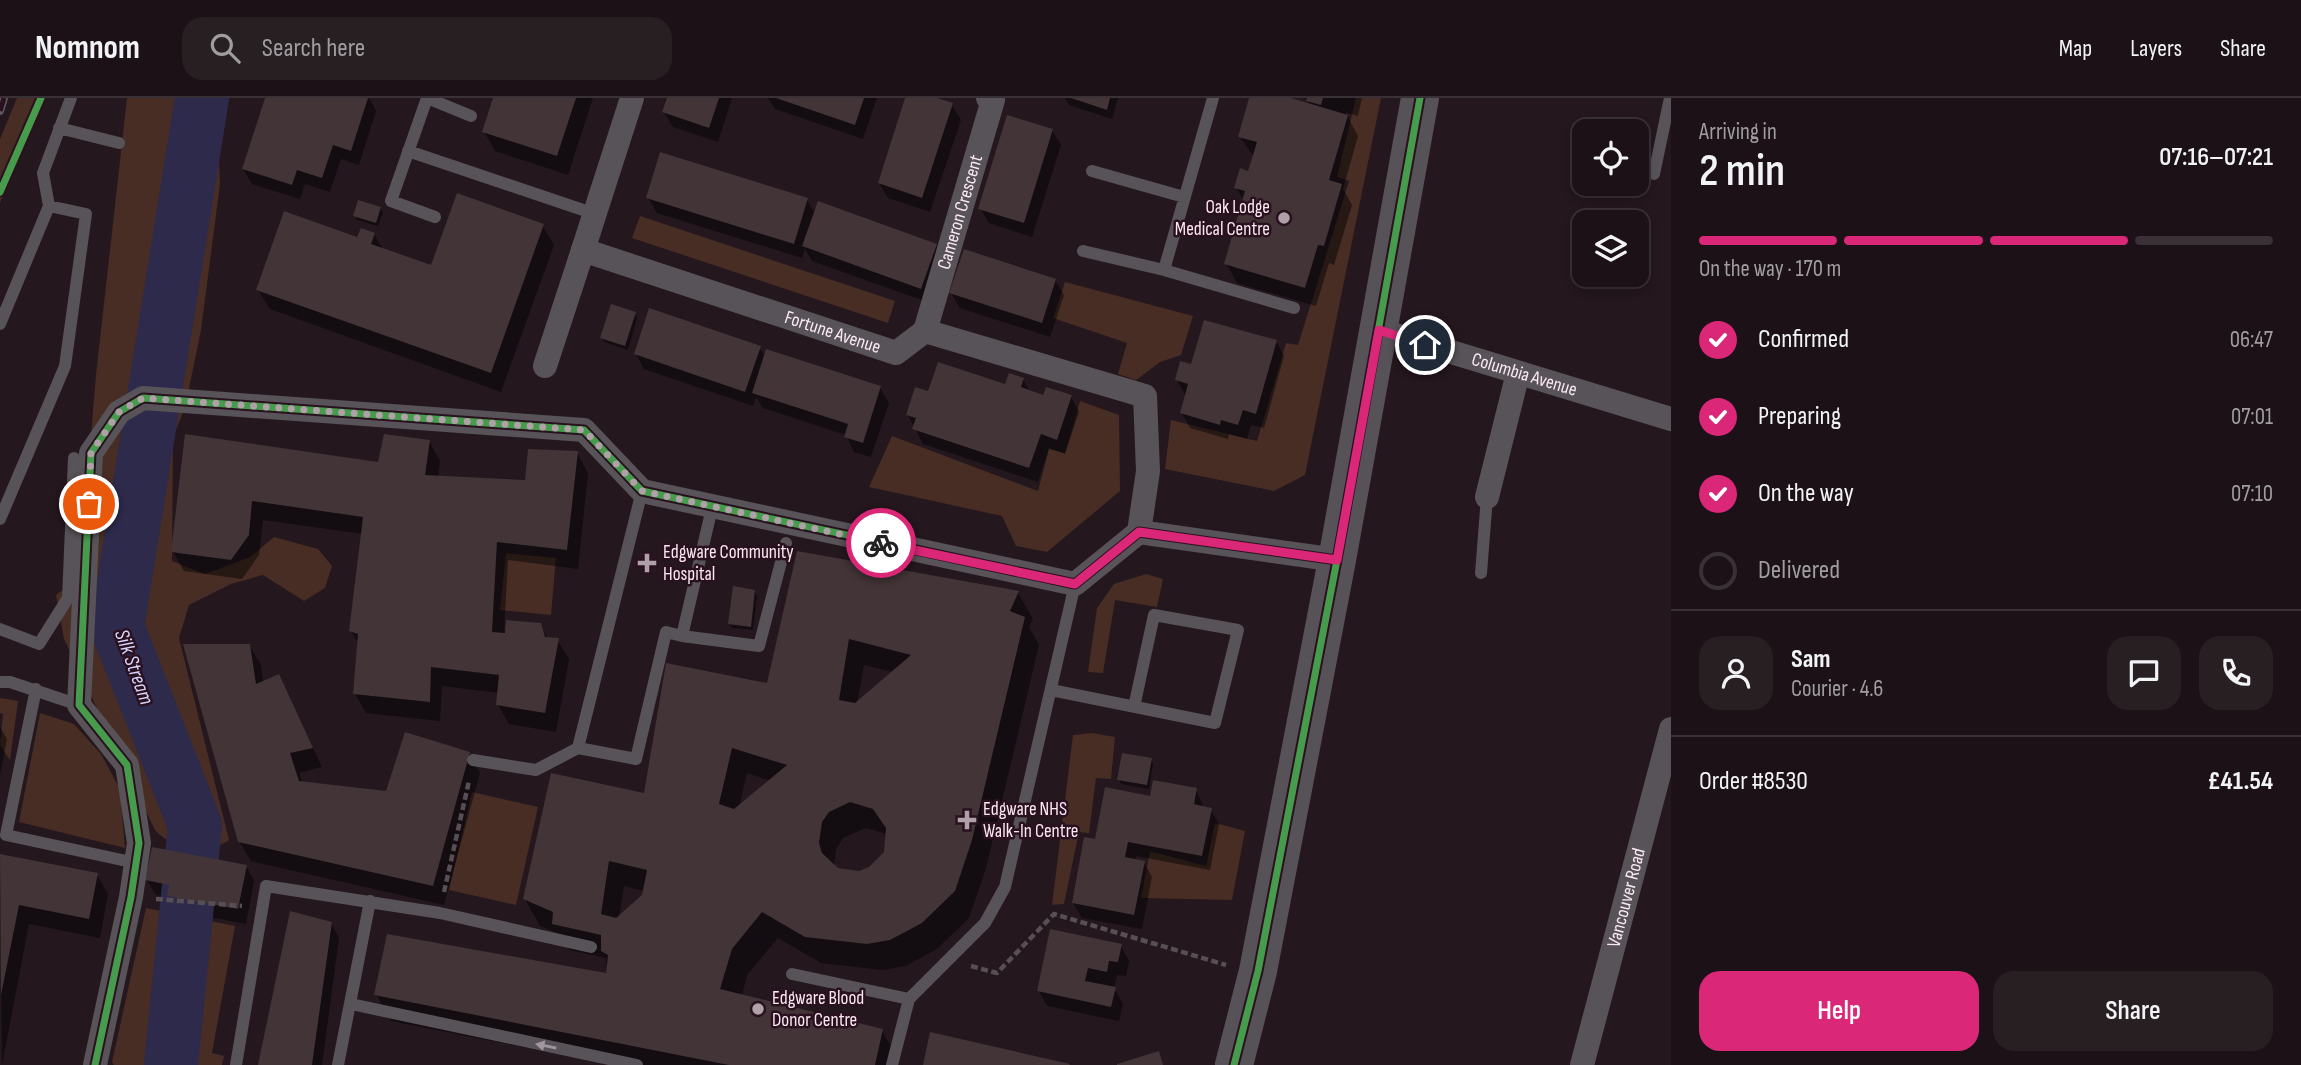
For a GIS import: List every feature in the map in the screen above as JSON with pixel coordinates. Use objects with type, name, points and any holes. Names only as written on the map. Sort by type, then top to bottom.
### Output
[{"type":"main road","points":[[1234,1065],[1258,971],[1337,560],[1420,98]]},
{"type":"street","points":[[545,366],[632,98]]},
{"type":"street","name":"Cameron Crescent","points":[[925,331],[993,100],[988,98]]},
{"type":"street","name":"Fortune Avenue","points":[[583,250],[896,353],[925,331]]},
{"type":"street","name":"Columbia Avenue","points":[[1379,330],[1671,419]]},
{"type":"street","points":[[95,1065],[131,897],[139,843],[127,765],[79,705],[91,453],[119,412],[143,398],[584,430],[642,491],[1075,584],[1139,532],[1148,471],[1144,396],[925,331]]},
{"type":"street","points":[[1487,497],[1518,373]]},
{"type":"street","points":[[1139,532],[1337,560]]},
{"type":"street","name":"Vancouver Road","points":[[1582,1065],[1671,729]]},
{"type":"lane","points":[[0,324],[49,206],[43,173],[71,98]]},
{"type":"lane","points":[[1164,270],[1213,98]]},
{"type":"lane","points":[[1654,174],[1670,98]]},
{"type":"lane","points":[[435,218],[391,201],[408,151],[427,99],[471,116]]},
{"type":"lane","points":[[60,128],[119,143]]},
{"type":"lane","points":[[408,151],[595,214]]},
{"type":"lane","points":[[1092,171],[1184,197]]},
{"type":"lane","points":[[0,519],[65,366],[86,214],[49,206]]},
{"type":"lane","points":[[1083,251],[1164,270],[1294,308]]},
{"type":"lane","points":[[0,629],[39,644],[68,598],[74,458]]},
{"type":"lane","points":[[578,748],[642,491]]},
{"type":"lane","points":[[1481,573],[1487,497]]},
{"type":"lane","points":[[682,636],[712,508]]},
{"type":"lane","points":[[473,760],[536,770],[578,748],[636,759],[666,632],[759,646],[786,543]]},
{"type":"lane","points":[[892,1065],[909,999],[985,923],[1005,887],[1075,584]]},
{"type":"lane","points":[[1051,690],[1133,707],[1215,723],[1238,630],[1154,615],[1133,707]]},
{"type":"lane","points":[[0,682],[36,690],[79,705]]},
{"type":"lane","points":[[36,690],[6,835],[136,863]]},
{"type":"lane","points":[[236,1065],[266,886],[440,913],[591,947]]},
{"type":"lane","points":[[338,1065],[370,901]]},
{"type":"lane","points":[[792,974],[909,999]]},
{"type":"lane","points":[[351,1004],[637,1065]]},
{"type":"path","points":[[0,192],[41,98]]},
{"type":"path","points":[[440,913],[473,760]]},
{"type":"path","points":[[131,897],[263,908]]},
{"type":"path","points":[[948,960],[997,973],[1054,914],[1199,959],[1258,971]]},
{"type":"shaded area","points":[[17,98],[42,98],[0,203],[0,139]]},
{"type":"shaded area","points":[[127,98],[223,98],[218,132],[220,184],[201,330],[185,408],[173,437],[172,561],[205,574],[250,557],[274,537],[318,549],[332,566],[325,588],[304,601],[263,575],[231,584],[189,605],[179,638],[229,840],[211,847],[190,847],[170,842],[155,830],[64,639],[56,595],[79,578],[96,375]]},
{"type":"shaded area","points":[[1356,98],[1381,98],[1305,475],[1274,491],[1165,469],[1171,420],[1257,441],[1286,343],[1298,345],[1349,181],[1337,177]]},
{"type":"shaded area","points":[[640,216],[895,301],[888,323],[632,238]]},
{"type":"shaded area","points":[[1065,282],[1193,316],[1181,355],[1160,362],[1136,380],[1118,374],[1127,343],[1053,318]]},
{"type":"shaded area","points":[[1080,401],[1119,415],[1120,491],[1047,552],[1016,546],[1002,516],[869,487],[892,436],[1038,491],[1049,449],[1065,453]]},
{"type":"shaded area","points":[[506,553],[556,558],[551,615],[500,610]]},
{"type":"shaded area","points":[[1146,574],[1163,579],[1157,607],[1115,600],[1103,673],[1088,672],[1097,608],[1114,584]]},
{"type":"shaded area","points":[[0,698],[18,701],[10,760],[0,745],[3,714],[0,713]]},
{"type":"shaded area","points":[[40,713],[74,724],[101,754],[120,789],[125,848],[19,822]]},
{"type":"shaded area","points":[[1092,733],[1115,737],[1111,779],[1096,778],[1089,833],[1079,832],[1064,904],[1052,905],[1073,735]]},
{"type":"shaded area","points":[[472,792],[538,807],[516,905],[449,890]]},
{"type":"shaded area","points":[[1215,823],[1245,831],[1232,900],[1141,898],[1150,851],[1206,866]]},
{"type":"shaded area","points":[[146,908],[235,926],[212,1053],[224,1056],[222,1065],[114,1065],[112,1062]]},
{"type":"building","points":[[265,98],[368,98],[351,151],[333,145],[322,178],[297,170],[292,185],[242,169]]},
{"type":"building","points":[[493,98],[576,98],[557,156],[482,132]]},
{"type":"building","points":[[667,98],[719,98],[709,128],[662,112]]},
{"type":"building","points":[[776,98],[864,98],[855,125]]},
{"type":"building","points":[[905,98],[937,98],[953,103],[922,198],[878,183]]},
{"type":"building","points":[[1071,98],[1110,98],[1107,110]]},
{"type":"building","name":"Oak Lodge Medical Centre","points":[[1249,98],[1291,98],[1348,115],[1329,180],[1342,184],[1324,246],[1318,245],[1305,288],[1224,264],[1245,191],[1234,188],[1240,168],[1248,171],[1257,142],[1238,137]]},
{"type":"building","points":[[1307,98],[1323,98],[1321,105],[1306,101]]},
{"type":"building","points":[[1007,115],[1053,129],[1024,223],[978,209]]},
{"type":"building","points":[[660,152],[808,198],[794,244],[646,198]]},
{"type":"building","points":[[457,193],[544,224],[491,373],[256,290],[284,211],[357,237],[361,228],[375,233],[371,244],[431,265]]},
{"type":"building","points":[[358,200],[381,207],[376,223],[353,216]]},
{"type":"building","points":[[818,201],[937,244],[921,289],[802,246]]},
{"type":"building","points":[[964,249],[1056,279],[1042,323],[949,293]]},
{"type":"building","points":[[611,304],[636,312],[625,346],[600,338]]},
{"type":"building","points":[[649,308],[761,346],[745,392],[634,354]]},
{"type":"building","points":[[1204,320],[1277,340],[1256,414],[1243,410],[1238,425],[1221,420],[1220,425],[1180,413],[1188,384],[1175,380],[1180,361],[1191,364]]},
{"type":"building","points":[[766,349],[881,386],[863,443],[844,437],[848,424],[752,393]]},
{"type":"building","points":[[938,362],[1005,384],[1009,373],[1024,378],[1021,387],[1043,395],[1046,387],[1072,395],[1057,440],[1041,434],[1029,468],[912,429],[916,418],[906,415],[915,387],[928,391]]},
{"type":"building","points":[[185,434],[378,462],[384,434],[430,440],[425,475],[525,480],[528,449],[578,451],[567,550],[497,542],[492,632],[505,633],[506,620],[541,623],[545,637],[559,638],[545,713],[496,705],[499,675],[431,667],[430,702],[353,694],[358,634],[349,631],[363,517],[252,501],[249,535],[231,560],[171,552]]},
{"type":"building","name":"Edgware Community Hospital","points":[[797,551],[1019,591],[1010,611],[1025,617],[972,840],[955,891],[922,923],[890,940],[867,944],[805,937],[762,912],[732,949],[720,989],[883,1029],[875,1065],[729,1065],[374,995],[387,934],[606,973],[608,955],[601,951],[601,935],[552,924],[553,912],[523,899],[551,773],[644,793],[666,663],[767,683]],"holes":[[[849,639],[911,655],[855,703],[839,700]],[[732,748],[787,765],[734,809],[719,804]],[[850,802],[873,809],[886,828],[884,852],[869,867],[859,871],[838,868],[822,853],[819,843],[822,822],[829,812]],[[609,861],[647,870],[642,895],[616,918],[601,914]]]},
{"type":"building","points":[[733,586],[755,590],[751,627],[728,624]]},
{"type":"building","points":[[183,644],[250,644],[256,684],[279,674],[313,748],[290,753],[299,781],[386,791],[405,732],[470,752],[433,886],[238,842]]},
{"type":"building","points":[[1122,753],[1152,758],[1147,785],[1117,780]]},
{"type":"building","points":[[1153,780],[1197,788],[1194,804],[1212,808],[1202,856],[1128,842],[1125,857],[1145,861],[1134,915],[1072,903],[1084,837],[1095,839],[1105,787],[1150,796]]},
{"type":"building","points":[[152,847],[247,865],[238,909],[167,896],[169,885],[145,880]]},
{"type":"building","points":[[0,854],[98,873],[89,919],[19,905],[1,995]]},
{"type":"building","points":[[290,911],[332,922],[312,1065],[258,1065]]},
{"type":"building","points":[[1050,929],[1122,944],[1118,962],[1109,961],[1107,972],[1088,968],[1085,981],[1116,987],[1111,1007],[1037,991]]},
{"type":"building","points":[[930,1032],[1070,1064],[923,1065]]},
{"type":"building","points":[[1159,1051],[1163,1065],[1117,1065],[1117,1064]]},
{"type":"waterway","name":"Silk Stream","points":[[171,1065],[195,825],[117,627],[202,98]]},
{"type":"railway","points":[[0,111],[4,98]]},
{"type":"cycle path","points":[[0,192],[41,98]]},
{"type":"cycle path","points":[[1234,1065],[1258,971],[1337,560],[1420,98]]},
{"type":"cycle path","points":[[95,1065],[131,897],[139,843],[127,765],[79,705],[91,453],[119,412],[143,398],[584,430],[642,491],[1075,584],[1139,532],[1337,560]]},
{"type":"way so far","points":[[89,504],[91,453],[119,412],[143,398],[584,430],[642,491],[881,543]]},
{"type":"place","name":"Oak Lodge Medical Centre","points":[[1284,218]]},
{"type":"place","name":"Edgware Community Hospital","points":[[647,563]]},
{"type":"place","name":"Edgware NHS Walk-In Centre","points":[[967,820]]},
{"type":"place","name":"Edgware Blood Donor Centre","points":[[758,1009]]},
{"type":"route","points":[[881,543],[1075,584],[1139,532],[1337,560],[1379,330],[1425,345]]}]
